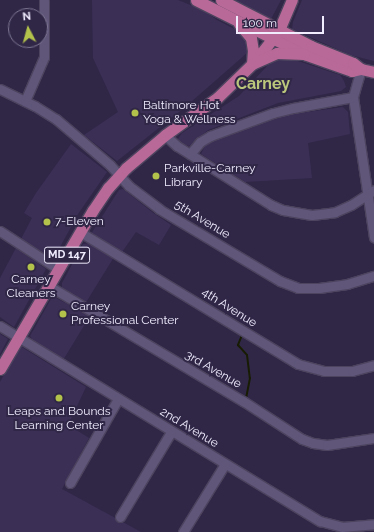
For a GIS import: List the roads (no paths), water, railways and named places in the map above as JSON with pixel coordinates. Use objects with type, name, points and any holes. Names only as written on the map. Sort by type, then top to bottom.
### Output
[{"type":"main road","points":[[196,0],[231,17],[318,49],[353,63],[361,69],[374,72]]},
{"type":"main road","points":[[221,0],[276,34],[304,54],[352,71],[361,69]]},
{"type":"main road","name":"MD 147","points":[[0,369],[80,232],[101,199],[119,175],[134,160],[165,135],[218,97],[252,64],[276,34],[292,0]]},
{"type":"main road","points":[[231,17],[251,38],[253,50],[252,64],[277,53],[304,54]]},
{"type":"street","points":[[25,101],[44,57],[44,0]]},
{"type":"street","points":[[361,69],[353,97],[371,193],[374,237]]},
{"type":"street","name":"5th Avenue","points":[[0,89],[46,112],[76,134],[110,165],[129,186],[159,209],[288,285],[298,288],[320,288],[347,284],[374,276]]},
{"type":"street","points":[[190,154],[200,142],[210,136],[273,113],[353,97]]},
{"type":"street","points":[[165,135],[170,141],[271,205],[293,212],[312,215],[335,212],[351,206],[371,193]]},
{"type":"street","points":[[0,231],[58,269]]},
{"type":"street","name":"4th Avenue","points":[[80,232],[298,364],[324,371],[352,370],[374,365]]},
{"type":"street","name":"3rd Avenue","points":[[48,286],[243,401],[302,439],[313,443],[327,444],[374,438]]},
{"type":"street","name":"2nd Avenue","points":[[0,326],[171,432],[320,521],[342,527],[374,524]]},
{"type":"street","points":[[70,483],[118,399]]},
{"type":"street","points":[[120,517],[171,432]]},
{"type":"street","points":[[183,532],[225,464]]},
{"type":"waterway","points":[[242,335],[238,345],[247,355],[250,378],[246,398]]},
{"type":"place","name":"Baltimore Hot Yoga & Wellness","points":[[135,113]]},
{"type":"place","name":"Parkville-Carney Library","points":[[156,176]]},
{"type":"place","name":"7-Eleven","points":[[47,222]]},
{"type":"place","name":"Carney Cleaners","points":[[31,267]]},
{"type":"place","name":"Carney Professional Center","points":[[63,314]]},
{"type":"place","name":"Leaps and Bounds Learning Center","points":[[59,398]]},
{"type":"district","name":"Carney","points":[[263,84]]}]
